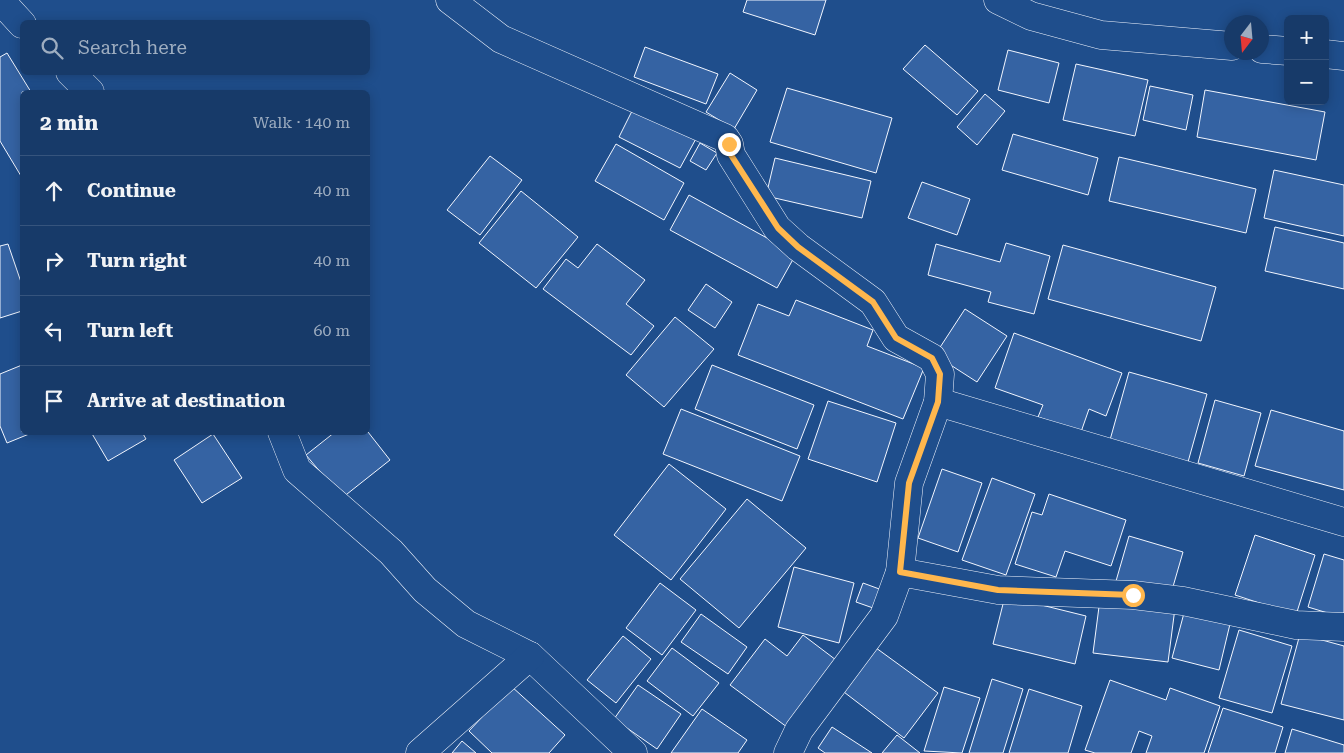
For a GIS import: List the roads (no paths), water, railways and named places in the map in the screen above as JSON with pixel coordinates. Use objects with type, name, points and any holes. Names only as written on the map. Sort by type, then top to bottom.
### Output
[{"type":"street","points":[[0,0],[20,22]]},
{"type":"street","points":[[450,0],[501,40],[717,133],[724,138],[729,144],[731,155],[778,228],[798,247],[873,302],[896,338],[932,358],[940,374],[938,402],[909,483],[900,572],[884,616],[799,730],[788,753]]},
{"type":"street","points":[[998,0],[1031,16],[1101,36],[1224,45]]},
{"type":"street","points":[[1269,50],[1284,51]]},
{"type":"street","points":[[1329,54],[1344,56]]},
{"type":"street","points":[[73,75],[88,90]]},
{"type":"street","points":[[938,402],[1344,522]]},
{"type":"street","points":[[283,435],[297,470],[391,552],[425,590],[466,624],[530,656],[633,753]]},
{"type":"street","points":[[900,572],[998,590],[1133,595],[1183,601],[1296,625],[1344,627]]},
{"type":"street","points":[[420,753],[530,656]]}]
